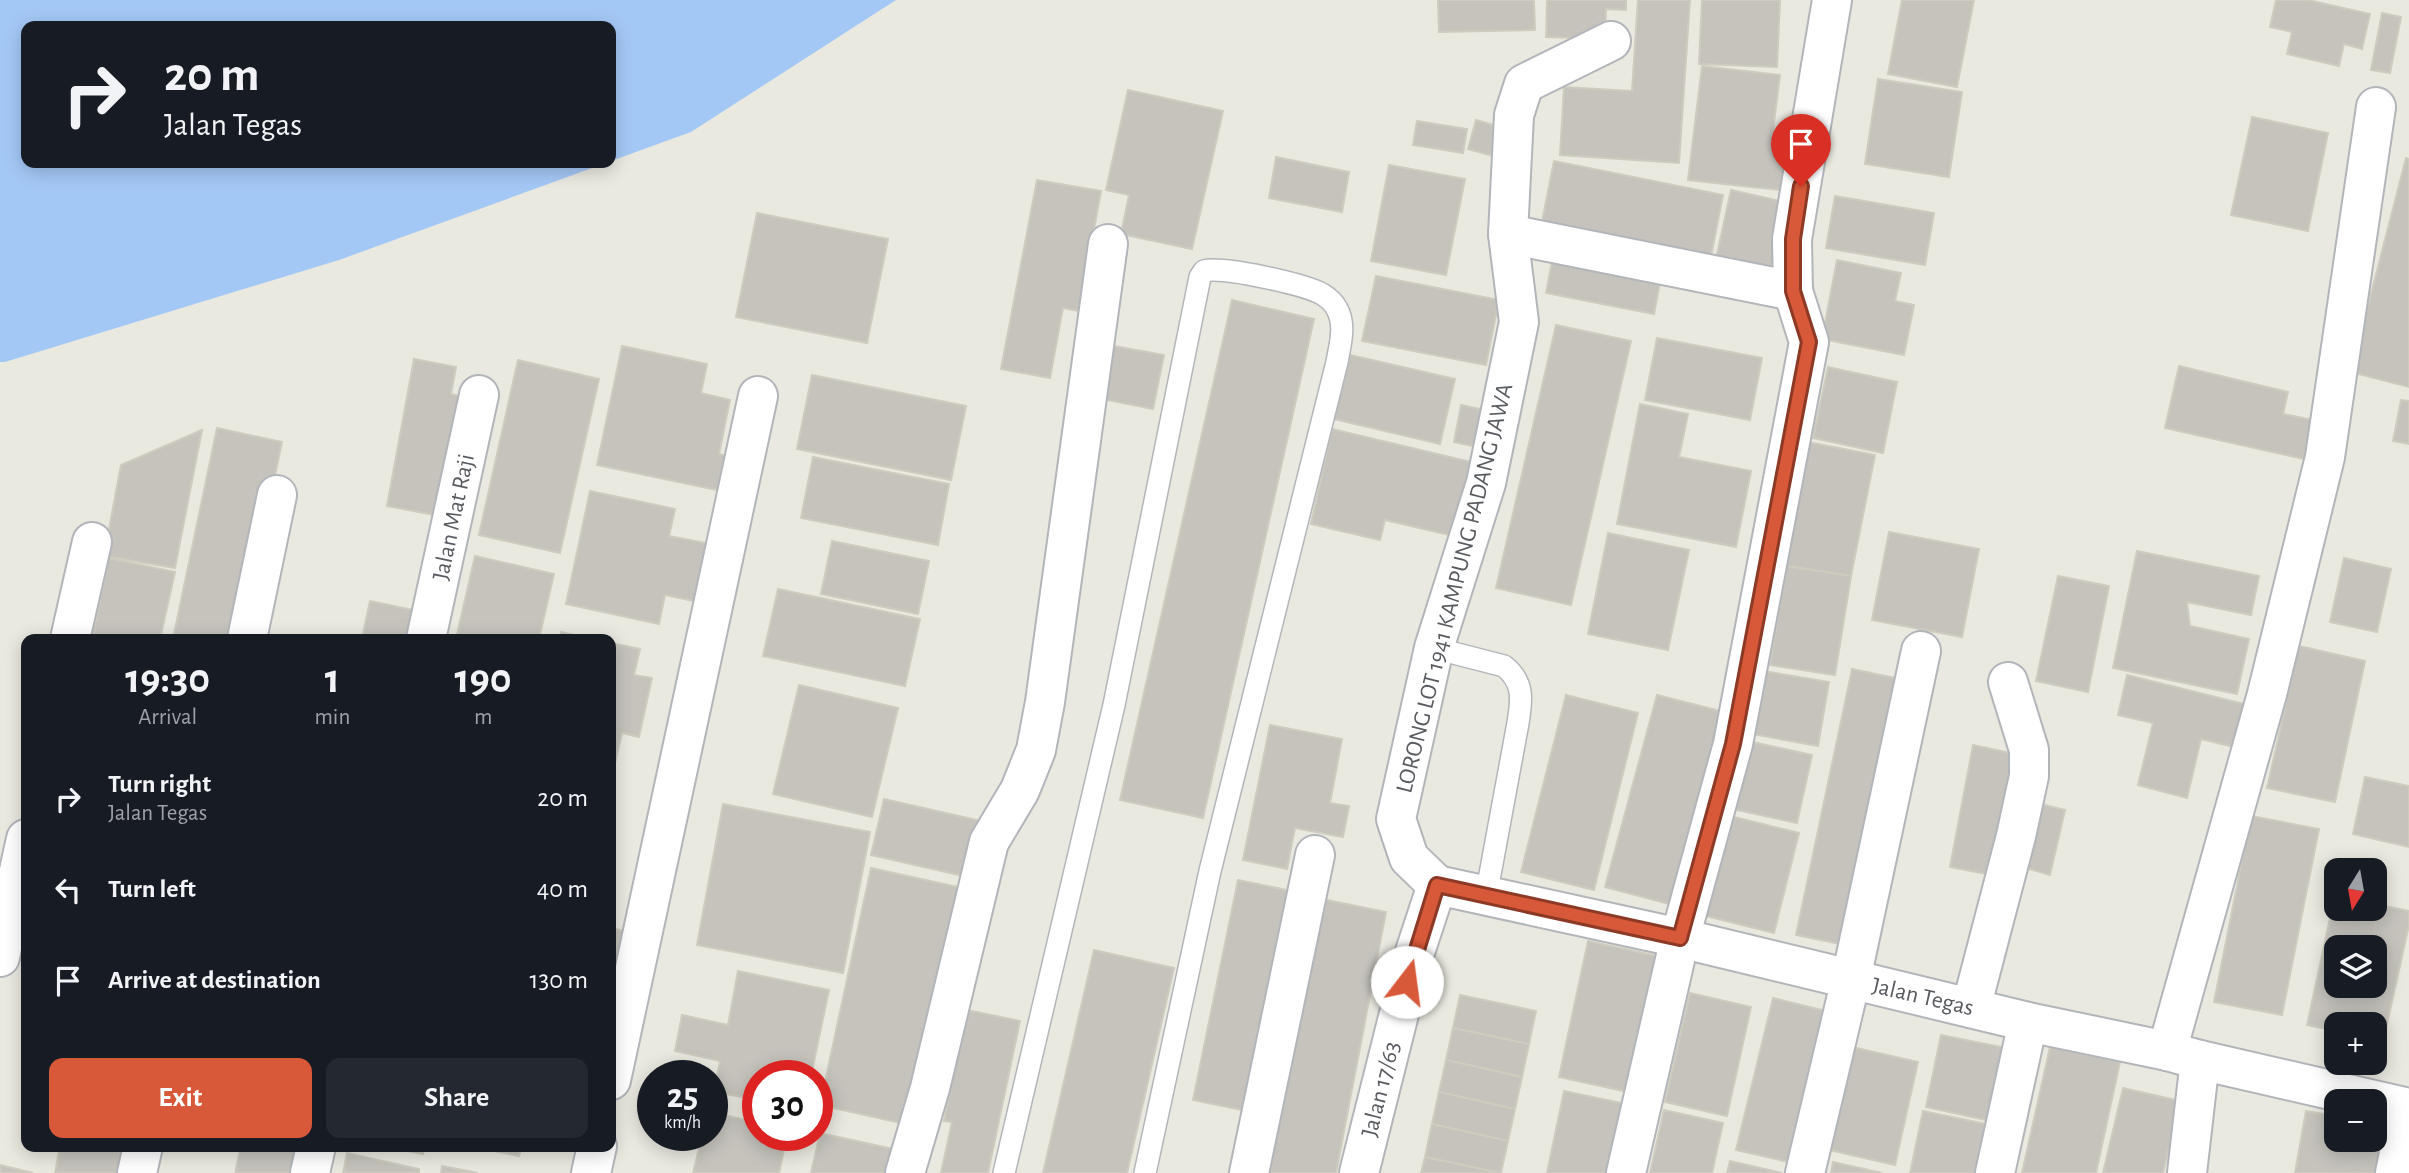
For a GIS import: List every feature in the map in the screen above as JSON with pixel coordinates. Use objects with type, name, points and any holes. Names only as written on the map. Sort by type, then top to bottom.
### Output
[{"type":"street","points":[[1626,1173],[1680,938],[1733,744],[1809,342],[1793,291],[1793,239],[1832,0]]},
{"type":"street","name":"LORONG LOT 1941 KAMPUNG PADANG JAWA","points":[[1437,885],[1409,858],[1396,819],[1434,648],[1486,483],[1519,322],[1508,234],[1514,115],[1524,84],[1611,41]]},
{"type":"street","points":[[2187,1173],[2183,1055],[2325,457],[2376,107]]},
{"type":"street","points":[[1508,234],[1793,291]]},
{"type":"street","points":[[905,1173],[930,1088],[989,842],[1020,790],[1036,750],[1047,689],[1108,244]]},
{"type":"street","name":"Jalan Mat Raji","points":[[427,634],[480,395]]},
{"type":"street","points":[[616,1057],[758,396]]},
{"type":"street","points":[[248,634],[277,495]]},
{"type":"street","points":[[72,634],[92,542]]},
{"type":"street","points":[[1805,1173],[1851,979],[1920,651]]},
{"type":"street","points":[[1972,1008],[2029,776],[2029,750],[2008,682]]},
{"type":"street","points":[[1249,1173],[1315,855]]},
{"type":"street","points":[[0,957],[21,862]]},
{"type":"street","name":"Jalan Tegas","points":[[1437,885],[1680,938],[2028,1022],[2408,1108]]},
{"type":"street","name":"Jalan 17/63","points":[[1359,1173],[1413,958],[1437,885]]},
{"type":"street","points":[[1995,1173],[2028,1022]]},
{"type":"street","points":[[2395,1173],[2408,1108]]},
{"type":"street","points":[[137,1173],[142,1152]]},
{"type":"street","points":[[310,1173],[315,1152]]},
{"type":"street","points":[[591,1173],[596,1152]]},
{"type":"lane","points":[[1003,1173],[1114,705],[1200,277],[1204,271],[1222,269],[1300,286],[1322,294],[1336,306],[1342,319],[1342,337],[1210,871],[1145,1173]]},
{"type":"lane","points":[[1434,648],[1504,666],[1520,685],[1520,713],[1486,896]]},
{"type":"water","points":[[0,0],[896,0],[691,132],[616,159],[616,21],[21,21],[21,168],[592,168],[339,260],[0,362]]},
{"type":"building","points":[[1438,0],[1534,0],[1535,30],[1439,32]]},
{"type":"building","points":[[1547,0],[1626,0],[1626,10],[1606,9],[1605,39],[1546,37]]},
{"type":"building","points":[[1638,0],[1690,0],[1679,163],[1560,155],[1564,87],[1632,91]]},
{"type":"building","points":[[1702,0],[1780,0],[1777,67],[1699,64]]},
{"type":"building","points":[[1902,0],[1974,0],[1957,87],[1888,74]]},
{"type":"building","points":[[2276,0],[2308,0],[2370,14],[2362,49],[2344,44],[2339,66],[2287,54],[2292,32],[2270,27]]},
{"type":"building","points":[[2382,13],[2401,17],[2390,73],[2371,70]]},
{"type":"building","points":[[1702,66],[1780,75],[1772,138],[1787,140],[1781,190],[1688,180]]},
{"type":"building","points":[[1878,79],[1962,92],[1949,177],[1865,164]]},
{"type":"building","points":[[1128,90],[1223,111],[1192,249],[1121,234],[1129,195],[1106,190]]},
{"type":"building","points":[[2252,117],[2328,133],[2308,231],[2231,215]]},
{"type":"building","points":[[1476,120],[1501,127],[1493,156],[1468,149]]},
{"type":"building","points":[[1417,121],[1467,129],[1463,153],[1413,145]]},
{"type":"building","points":[[1276,157],[1349,172],[1342,212],[1269,198]]},
{"type":"building","points":[[2406,158],[2409,159],[2409,387],[2351,372]]},
{"type":"building","points":[[1554,161],[1723,195],[1711,256],[1542,222]]},
{"type":"building","points":[[1389,165],[1465,179],[1446,275],[1371,261]]},
{"type":"building","points":[[1037,180],[1101,191],[1079,311],[1063,308],[1050,378],[1001,369]]},
{"type":"building","points":[[1731,190],[1789,203],[1773,272],[1716,259]]},
{"type":"building","points":[[1835,196],[1934,213],[1925,265],[1826,248]]},
{"type":"building","points":[[757,213],[888,239],[867,343],[736,317]]},
{"type":"building","points":[[1554,251],[1662,272],[1654,314],[1546,293]]},
{"type":"building","points":[[1837,260],[1901,273],[1895,301],[1914,305],[1904,355],[1822,339]]},
{"type":"building","points":[[1376,276],[1499,300],[1486,365],[1362,341]]},
{"type":"building","points":[[1232,300],[1314,319],[1203,818],[1120,800]]},
{"type":"building","points":[[1556,325],[1631,341],[1571,605],[1496,588]]},
{"type":"building","points":[[1657,338],[1762,358],[1750,420],[1645,400]]},
{"type":"building","points":[[1103,344],[1164,355],[1153,409],[1093,397]]},
{"type":"building","points":[[622,346],[707,364],[701,393],[730,400],[719,454],[730,457],[722,491],[597,465]]},
{"type":"building","points":[[1350,355],[1455,379],[1440,444],[1334,419]]},
{"type":"building","points":[[414,359],[456,367],[451,394],[473,399],[451,518],[387,506]]},
{"type":"building","points":[[518,360],[599,379],[560,553],[479,535]]},
{"type":"building","points":[[2179,366],[2288,392],[2283,414],[2313,420],[2304,459],[2165,428]]},
{"type":"building","points":[[1828,367],[1897,382],[1883,453],[1813,438]]},
{"type":"building","points":[[812,375],[966,406],[951,480],[797,449]]},
{"type":"building","points":[[2401,400],[2409,401],[2409,444],[2393,441]]},
{"type":"building","points":[[1640,404],[1688,414],[1679,457],[1751,471],[1736,547],[1617,524]]},
{"type":"building","points":[[1461,405],[1489,411],[1482,448],[1454,442]]},
{"type":"building","points":[[217,428],[282,442],[242,634],[174,634]]},
{"type":"building","points":[[1332,429],[1471,462],[1454,536],[1385,520],[1380,540],[1311,524]]},
{"type":"building","points":[[202,430],[175,568],[104,556],[121,465]]},
{"type":"building","points":[[1808,442],[1875,455],[1851,576],[1786,566]]},
{"type":"building","points":[[813,457],[949,484],[938,545],[801,518]]},
{"type":"building","points":[[590,491],[675,509],[669,536],[711,544],[699,602],[665,595],[659,624],[566,604]]},
{"type":"building","points":[[1889,532],[1979,549],[1962,637],[1872,620]]},
{"type":"building","points":[[1608,533],[1689,550],[1668,650],[1588,634]]},
{"type":"building","points":[[832,541],[929,561],[918,614],[821,594]]},
{"type":"building","points":[[2137,551],[2259,576],[2251,615],[2187,602],[2190,626],[2249,639],[2237,694],[2113,668]]},
{"type":"building","points":[[475,556],[554,574],[540,634],[457,634]]},
{"type":"building","points":[[109,558],[175,572],[161,634],[93,634]]},
{"type":"building","points":[[2344,558],[2391,569],[2377,632],[2330,622]]},
{"type":"building","points":[[1786,566],[1851,576],[1835,675],[1770,665]]},
{"type":"building","points":[[2058,576],[2109,586],[2088,692],[2036,681]]},
{"type":"building","points":[[778,589],[920,619],[905,686],[763,656]]},
{"type":"building","points":[[370,601],[427,613],[423,634],[363,634]]},
{"type":"building","points":[[616,644],[640,649],[634,675],[652,678],[639,737],[622,733],[616,759]]},
{"type":"building","points":[[2299,646],[2365,661],[2335,802],[2267,788]]},
{"type":"building","points":[[1852,669],[1900,679],[1845,945],[1796,935]]},
{"type":"building","points":[[1763,671],[1829,682],[1818,746],[1752,734]]},
{"type":"building","points":[[2127,675],[2244,704],[2234,747],[2201,739],[2187,798],[2138,785],[2153,723],[2118,715]]},
{"type":"building","points":[[799,685],[898,708],[872,817],[773,794]]},
{"type":"building","points":[[1566,695],[1638,713],[1594,890],[1521,872]]},
{"type":"building","points":[[1657,695],[1724,712],[1673,905],[1605,887]]},
{"type":"building","points":[[1270,725],[1342,739],[1330,803],[1349,806],[1343,837],[1295,828],[1287,869],[1243,860]]},
{"type":"building","points":[[1748,741],[1812,755],[1797,823],[1732,809]]},
{"type":"building","points":[[1973,745],[2020,755],[1997,876],[1950,867]]},
{"type":"building","points":[[2365,777],[2409,786],[2409,847],[2353,834]]},
{"type":"building","points":[[884,799],[981,821],[968,877],[871,855]]},
{"type":"building","points":[[2036,803],[2065,810],[2050,875],[2019,866]]},
{"type":"building","points":[[723,804],[870,832],[843,973],[697,945]]},
{"type":"building","points":[[1726,815],[1799,833],[1774,933],[1702,915]]},
{"type":"building","points":[[2251,816],[2319,829],[2282,1015],[2214,1002]]},
{"type":"building","points":[[871,868],[967,889],[914,1126],[833,1108],[833,1060],[830,1060]]},
{"type":"building","points":[[1238,880],[1296,892],[1252,1112],[1193,1100]]},
{"type":"building","points":[[1312,897],[1386,912],[1336,1173],[1259,1173]]},
{"type":"building","points":[[2387,906],[2409,911],[2409,925],[2387,1024],[2387,1012],[2324,1012],[2324,1029],[2307,1025],[2324,946],[2324,998],[2387,998],[2387,935],[2326,935],[2329,921],[2387,921]]},
{"type":"building","points":[[616,929],[630,932],[624,964],[616,962]]},
{"type":"building","points":[[1588,941],[1657,956],[1628,1092],[1559,1077]]},
{"type":"building","points":[[1094,950],[1174,968],[1127,1173],[1043,1173]]},
{"type":"building","points":[[738,971],[829,990],[814,1060],[742,1060],[742,1097],[728,1095],[728,1060],[675,1051],[682,1015],[728,1025]]},
{"type":"building","points":[[1690,993],[1751,1007],[1727,1116],[1665,1102]]},
{"type":"building","points":[[1460,995],[1536,1011],[1529,1044],[1453,1028]]},
{"type":"building","points":[[1773,998],[1834,1013],[1797,1164],[1736,1150]]},
{"type":"building","points":[[967,1010],[1020,1021],[988,1173],[941,1173],[952,1122],[944,1121]]},
{"type":"building","points":[[1453,1028],[1529,1044],[1522,1077],[1446,1060]]},
{"type":"building","points":[[1941,1035],[2011,1049],[1995,1122],[1926,1107]]},
{"type":"building","points":[[1852,1047],[1918,1062],[1895,1165],[1829,1150]]},
{"type":"building","points":[[2050,1047],[2120,1062],[2096,1173],[2022,1173]]},
{"type":"building","points":[[1446,1060],[1522,1077],[1515,1109],[1439,1092]]},
{"type":"building","points":[[2123,1088],[2180,1101],[2163,1173],[2103,1173]]},
{"type":"building","points":[[1564,1091],[1626,1104],[1613,1173],[1547,1173]]},
{"type":"building","points":[[1439,1092],[1515,1109],[1508,1141],[1432,1124]]},
{"type":"building","points":[[1664,1110],[1723,1123],[1712,1173],[1650,1173]]},
{"type":"building","points":[[1923,1111],[2001,1127],[1991,1173],[1910,1173]]},
{"type":"building","points":[[2306,1111],[2324,1114],[2324,1152],[2386,1152],[2382,1173],[2295,1173]]},
{"type":"building","points":[[728,1116],[742,1119],[742,1151],[784,1151],[779,1173],[693,1173],[698,1151],[728,1151]]},
{"type":"building","points":[[1432,1124],[1508,1141],[1501,1173],[1425,1157]]},
{"type":"building","points":[[833,1136],[898,1150],[893,1173],[811,1173],[816,1151],[833,1151]]},
{"type":"building","points":[[59,1152],[130,1152],[125,1173],[55,1173]]},
{"type":"building","points":[[240,1152],[311,1152],[307,1173],[235,1173]]},
{"type":"building","points":[[500,1152],[520,1152],[519,1156]]},
{"type":"building","points":[[347,1153],[419,1169],[419,1173],[343,1173]]},
{"type":"building","points":[[1425,1157],[1500,1173],[1421,1173]]},
{"type":"building","points":[[1730,1161],[1782,1173],[1727,1173]]},
{"type":"building","points":[[1833,1162],[1882,1173],[1831,1173]]},
{"type":"building","points":[[0,1165],[33,1173],[0,1173]]},
{"type":"building","points":[[442,1166],[478,1173],[441,1173]]},
{"type":"route","points":[[1407,982],[1437,885],[1680,938],[1733,744],[1809,342],[1793,291],[1793,239],[1801,186]]}]
